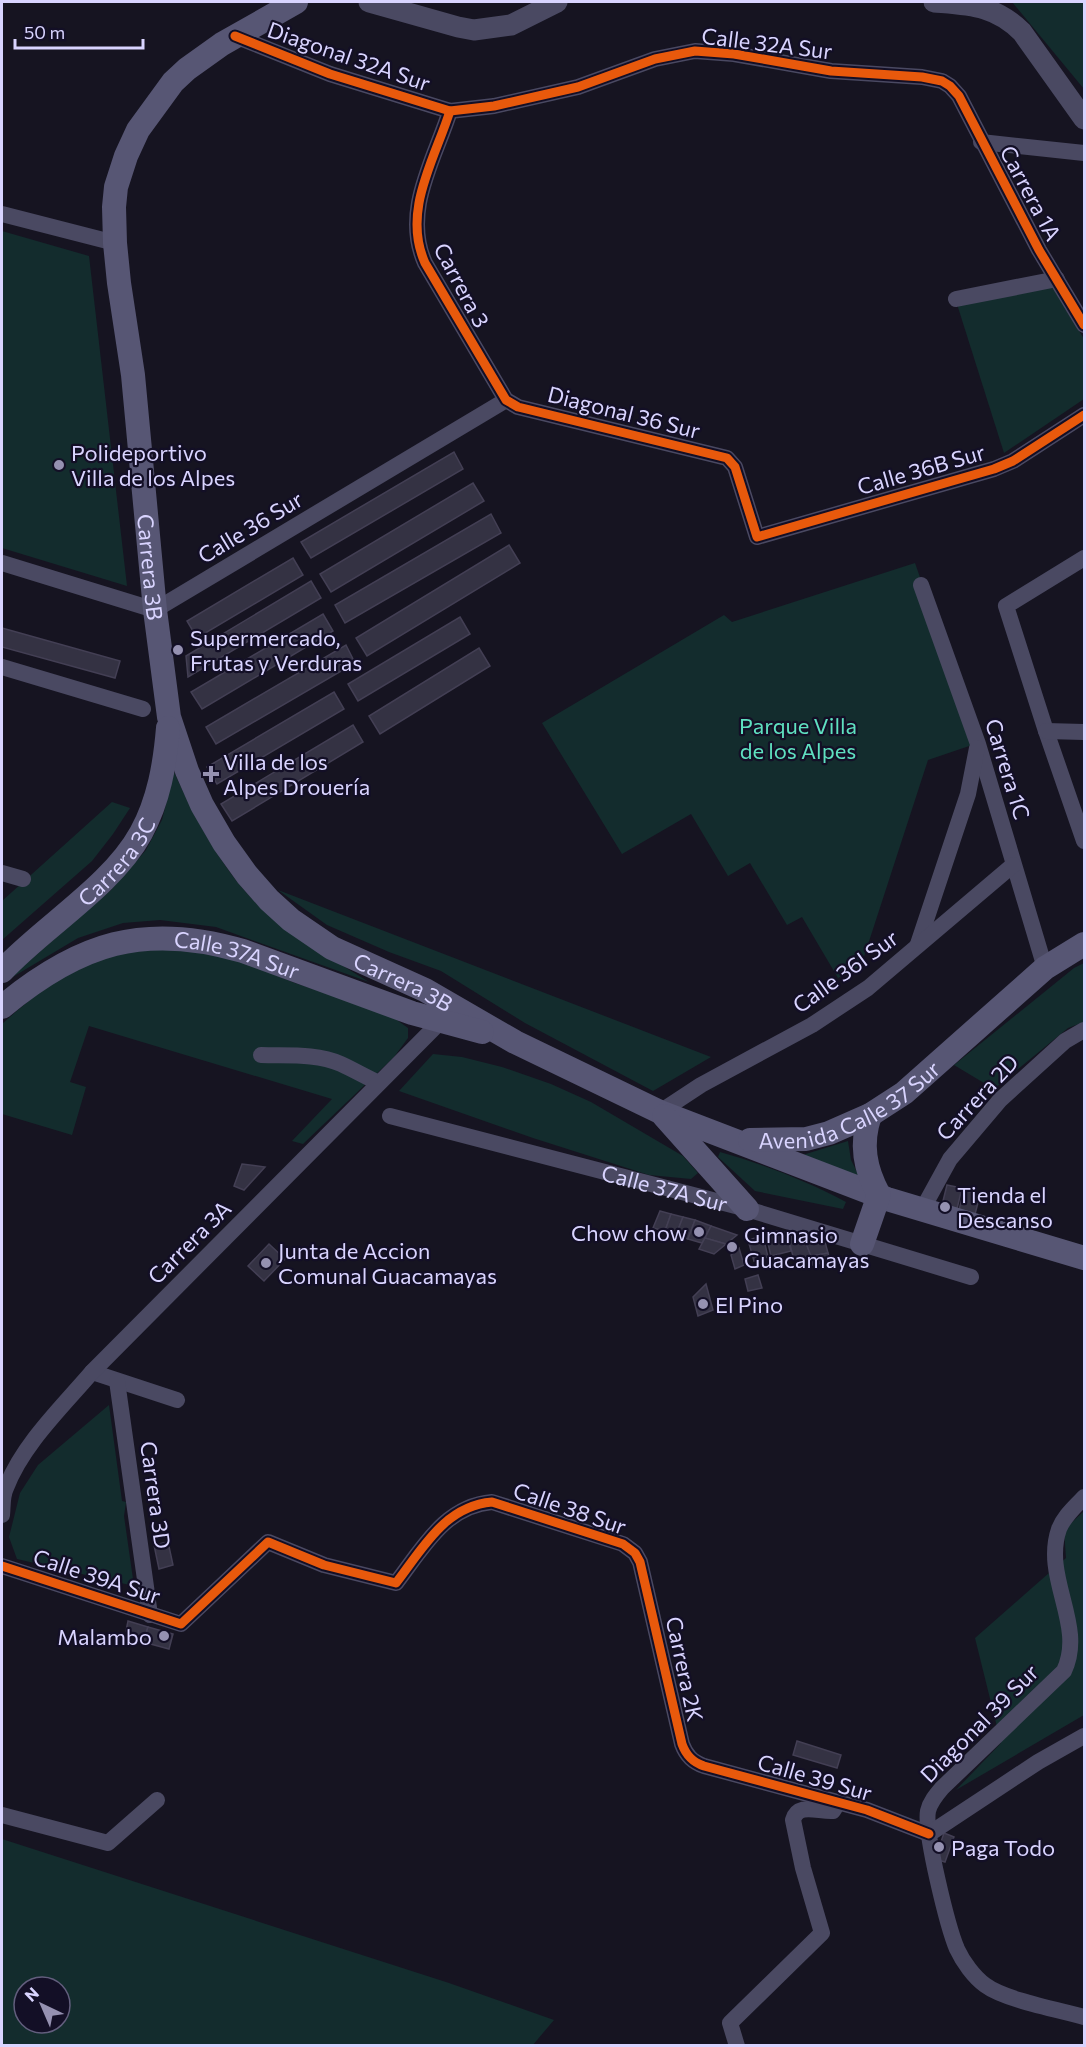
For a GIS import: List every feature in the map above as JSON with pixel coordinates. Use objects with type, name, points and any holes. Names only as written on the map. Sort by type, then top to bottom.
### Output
[{"type":"main road","name":"Carrera 3B","points":[[291,3],[235,36],[173,82],[138,130],[126,156],[116,187],[115,243],[133,375],[155,610],[169,717],[199,797],[224,843],[247,875],[291,920],[332,948],[425,990],[515,1042]]},
{"type":"main road","name":"Carrera 3C","points":[[2,970],[114,869],[141,834],[158,792],[166,750],[169,717]]},
{"type":"main road","name":"Calle 37A Sur","points":[[2,1007],[30,984],[54,969],[106,945],[134,939],[188,938],[243,951],[412,1012],[515,1042]]},
{"type":"main road","name":"Avenida Calle 37 Sur","points":[[515,1042],[660,1112],[736,1140],[806,1139],[829,1133],[870,1115],[904,1093],[1045,968],[1084,944]]},
{"type":"main road","points":[[660,1112],[747,1209]]},
{"type":"main road","points":[[862,1244],[879,1195],[868,1170],[863,1146],[870,1115]]},
{"type":"main road","points":[[736,1140],[922,1210],[1084,1258]]},
{"type":"street","points":[[369,2],[426,10],[458,27],[474,30],[511,25],[557,2]]},
{"type":"street","points":[[934,2],[976,6],[999,14],[1022,32],[1084,119]]},
{"type":"street","name":"Diagonal 32A Sur","points":[[235,36],[330,74],[450,111]]},
{"type":"street","name":"Calle 32A Sur","points":[[450,111],[494,106],[578,87],[655,59],[695,51],[734,54],[831,71],[921,77],[942,81]]},
{"type":"street","name":"Carrera 1A","points":[[942,81],[959,96],[1039,250],[1084,325]]},
{"type":"street","name":"Carrera 3","points":[[450,111],[419,198],[416,213],[417,238],[425,263],[506,400]]},
{"type":"street","points":[[981,142],[1084,153]]},
{"type":"street","points":[[2,214],[115,243]]},
{"type":"street","points":[[956,298],[1057,279]]},
{"type":"street","name":"Diagonal 36 Sur","points":[[506,400],[518,407],[720,456],[732,462],[757,537]]},
{"type":"street","name":"Calle 36 Sur","points":[[155,610],[506,400]]},
{"type":"street","name":"Calle 36B Sur","points":[[757,537],[994,469],[1013,461],[1084,415]]},
{"type":"street","points":[[1084,560],[1006,606],[1084,841]]},
{"type":"street","points":[[2,563],[155,610]]},
{"type":"street","name":"Carrera 1C","points":[[921,585],[978,744],[1045,968]]},
{"type":"street","points":[[2,667],[143,709]]},
{"type":"street","points":[[1046,730],[1084,732]]},
{"type":"street","points":[[918,946],[968,794],[978,744]]},
{"type":"street","name":"Calle 36I Sur","points":[[660,1112],[701,1085],[833,1012],[868,988],[1013,865]]},
{"type":"street","points":[[2,873],[23,879]]},
{"type":"street","name":"Carrera 3A","points":[[2,1515],[5,1489],[19,1462],[39,1434],[92,1372],[441,1021]]},
{"type":"street","name":"Carrera 2D","points":[[922,1210],[950,1159],[1000,1100],[1065,1041],[1084,1030]]},
{"type":"street","points":[[261,1055],[307,1056],[323,1059],[339,1063],[379,1083]]},
{"type":"street","name":"Calle 37A Sur","points":[[390,1116],[747,1209],[971,1277]]},
{"type":"street","points":[[92,1372],[177,1400]]},
{"type":"street","name":"Carrera 3D","points":[[117,1381],[150,1615]]},
{"type":"street","name":"Diagonal 39 Sur","points":[[1084,1497],[1065,1517],[1057,1538],[1057,1559],[1077,1625],[1074,1657],[1064,1671],[942,1788],[932,1800],[928,1812],[929,1834],[940,1890],[957,1950],[974,1976],[985,1985],[1006,1995],[1084,2017]]},
{"type":"street","name":"Calle 38 Sur","points":[[181,1624],[268,1542],[324,1565],[396,1583],[447,1520],[476,1503],[492,1502],[623,1544],[638,1557],[647,1586]]},
{"type":"street","name":"Calle 39A Sur","points":[[2,1566],[181,1624]]},
{"type":"street","name":"Carrera 2K","points":[[647,1586],[676,1724],[684,1749],[690,1758]]},
{"type":"street","points":[[929,1834],[1038,1762],[1084,1736]]},
{"type":"street","name":"Calle 39 Sur","points":[[690,1758],[704,1766],[867,1810],[929,1834]]},
{"type":"street","points":[[2,1815],[108,1843],[157,1800]]},
{"type":"street","points":[[737,2046],[730,2023],[822,1933],[803,1868],[793,1820],[797,1811],[802,1809],[834,1811],[838,1803]]},
{"type":"green space","points":[[1012,2],[1084,2],[1084,89]]},
{"type":"green space","points":[[2,231],[89,256],[127,586],[2,548]]},
{"type":"green space","points":[[1052,286],[1084,339],[1084,399],[1004,453],[956,301]]},
{"type":"green space","name":"Parque Villa de los Alpes","points":[[915,563],[978,743],[928,760],[861,966],[838,978],[802,917],[787,925],[750,863],[728,876],[691,814],[622,854],[542,723],[724,615],[732,622]]},
{"type":"green space","points":[[174,772],[194,814],[218,855],[246,892],[280,924],[369,982],[216,927],[160,920],[123,923],[78,938],[6,981],[111,890],[146,850],[162,820]]},
{"type":"green space","points":[[112,802],[130,808],[92,861],[2,940],[2,901]]},
{"type":"green space","points":[[278,890],[711,1057],[653,1091],[525,1023],[441,971],[389,952],[327,925]]},
{"type":"green space","points":[[146,949],[184,950],[238,960],[295,983],[390,1015],[408,1028],[408,1038],[394,1057],[303,1144],[292,1141],[332,1099],[89,1026],[70,1082],[86,1087],[72,1135],[2,1114],[2,1024],[39,993],[79,967],[113,954]]},
{"type":"green space","points":[[1084,963],[1084,1022],[1068,1028],[994,1089],[954,1065],[1074,968]]},
{"type":"green space","points":[[433,1054],[462,1057],[502,1067],[551,1084],[591,1102],[683,1156],[698,1173],[691,1179],[649,1175],[533,1138],[399,1091]]},
{"type":"green space","points":[[848,1141],[851,1160],[863,1184],[796,1157]]},
{"type":"green space","points":[[720,1152],[816,1187],[846,1202],[843,1209],[755,1191],[718,1157]]},
{"type":"green space","points":[[109,1405],[122,1501],[126,1502],[124,1516],[134,1586],[17,1559],[9,1537],[20,1493],[38,1465]]},
{"type":"green space","points":[[1084,1511],[1084,1715],[956,1790],[1001,1743],[975,1638],[1066,1558],[1064,1530]]},
{"type":"green space","points":[[2,1839],[449,1983],[554,2020],[532,2046],[2,2045]]},
{"type":"building","points":[[454,452],[463,469],[311,558],[301,542]]},
{"type":"building","points":[[473,483],[484,501],[331,592],[320,574]]},
{"type":"building","points":[[491,514],[501,533],[345,623],[335,605]]},
{"type":"building","points":[[509,545],[520,563],[367,656],[356,638]]},
{"type":"building","points":[[293,558],[303,575],[197,638],[187,621]]},
{"type":"building","points":[[311,581],[321,598],[188,677],[186,656]]},
{"type":"building","points":[[323,614],[333,631],[202,709],[191,692]]},
{"type":"building","points":[[460,617],[470,634],[358,701],[348,684]]},
{"type":"building","points":[[2,628],[120,661],[115,678],[2,647]]},
{"type":"building","points":[[346,645],[355,663],[216,744],[206,727]]},
{"type":"building","points":[[479,648],[490,666],[380,734],[369,716]]},
{"type":"building","points":[[334,692],[344,709],[217,784],[207,767]]},
{"type":"building","points":[[353,725],[363,742],[232,821],[221,804]]},
{"type":"building","points":[[242,1164],[265,1167],[244,1190],[234,1186]]},
{"type":"building","points":[[947,1185],[962,1188],[956,1213],[941,1209]]},
{"type":"building","points":[[964,1190],[980,1195],[974,1218],[958,1214]]},
{"type":"building","points":[[660,1211],[671,1214],[665,1231],[653,1228]]},
{"type":"building","points":[[671,1214],[683,1217],[676,1235],[665,1231]]},
{"type":"building","points":[[683,1217],[695,1220],[688,1239],[676,1235]]},
{"type":"building","name":"Chow chow","points":[[695,1220],[711,1226],[702,1243],[688,1239]]},
{"type":"building","points":[[711,1226],[737,1235],[726,1244],[705,1238]]},
{"type":"building","points":[[777,1231],[787,1233],[791,1251],[771,1256],[766,1235]]},
{"type":"building","points":[[787,1233],[804,1238],[811,1256],[794,1260]]},
{"type":"building","points":[[763,1236],[768,1257],[754,1261],[748,1240]]},
{"type":"building","points":[[705,1238],[726,1244],[714,1254],[699,1249]]},
{"type":"building","points":[[804,1238],[825,1242],[828,1253],[811,1256]]},
{"type":"building","name":"Junta de Accion Comunal Guacamayas","points":[[269,1244],[285,1259],[264,1281],[248,1266]]},
{"type":"building","points":[[739,1248],[744,1265],[735,1269],[731,1255]]},
{"type":"building","points":[[828,1253],[830,1261],[813,1265],[811,1256]]},
{"type":"building","points":[[758,1275],[762,1288],[748,1291],[745,1279]]},
{"type":"building","name":"El Pino","points":[[706,1284],[713,1310],[698,1316],[693,1297]]},
{"type":"building","points":[[168,1542],[173,1565],[159,1569],[154,1545]]},
{"type":"building","points":[[128,1621],[148,1627],[145,1637],[126,1631]]},
{"type":"building","points":[[148,1627],[173,1634],[169,1649],[143,1642]]},
{"type":"building","points":[[797,1741],[841,1755],[837,1768],[793,1755]]},
{"type":"building","points":[[944,1833],[954,1837],[945,1862],[935,1859]]},
{"type":"cycle path","points":[[235,36],[330,74],[450,111],[494,106],[578,87],[655,59],[695,51],[734,54],[831,71],[922,77],[942,81],[959,96],[1039,250],[1084,325]]},
{"type":"cycle path","points":[[450,111],[423,186],[417,224],[419,244],[425,263],[506,400],[518,407],[727,458],[735,467],[757,537],[994,469],[1013,461],[1084,415]]},
{"type":"cycle path","points":[[2,1566],[181,1624],[268,1542],[324,1565],[396,1583],[426,1543],[448,1520],[475,1505],[492,1502],[623,1544],[635,1553],[640,1562],[682,1744],[693,1760],[704,1766],[867,1810],[929,1834]]},
{"type":"place","name":"Polideportivo Villa de los Alpes","points":[[59,465]]},
{"type":"place","name":"Supermercado, Frutas y Verduras","points":[[178,650]]},
{"type":"place","name":"Villa de los Alpes Drouería","points":[[211,774]]},
{"type":"place","name":"Tienda el Descanso","points":[[945,1207]]},
{"type":"place","name":"Chow chow","points":[[699,1232]]},
{"type":"place","name":"Gimnasio Guacamayas","points":[[732,1247]]},
{"type":"place","name":"Junta de Accion Comunal Guacamayas","points":[[266,1263]]},
{"type":"place","name":"El Pino","points":[[703,1304]]},
{"type":"place","name":"Malambo","points":[[164,1636]]},
{"type":"place","name":"Paga Todo","points":[[939,1847]]}]
